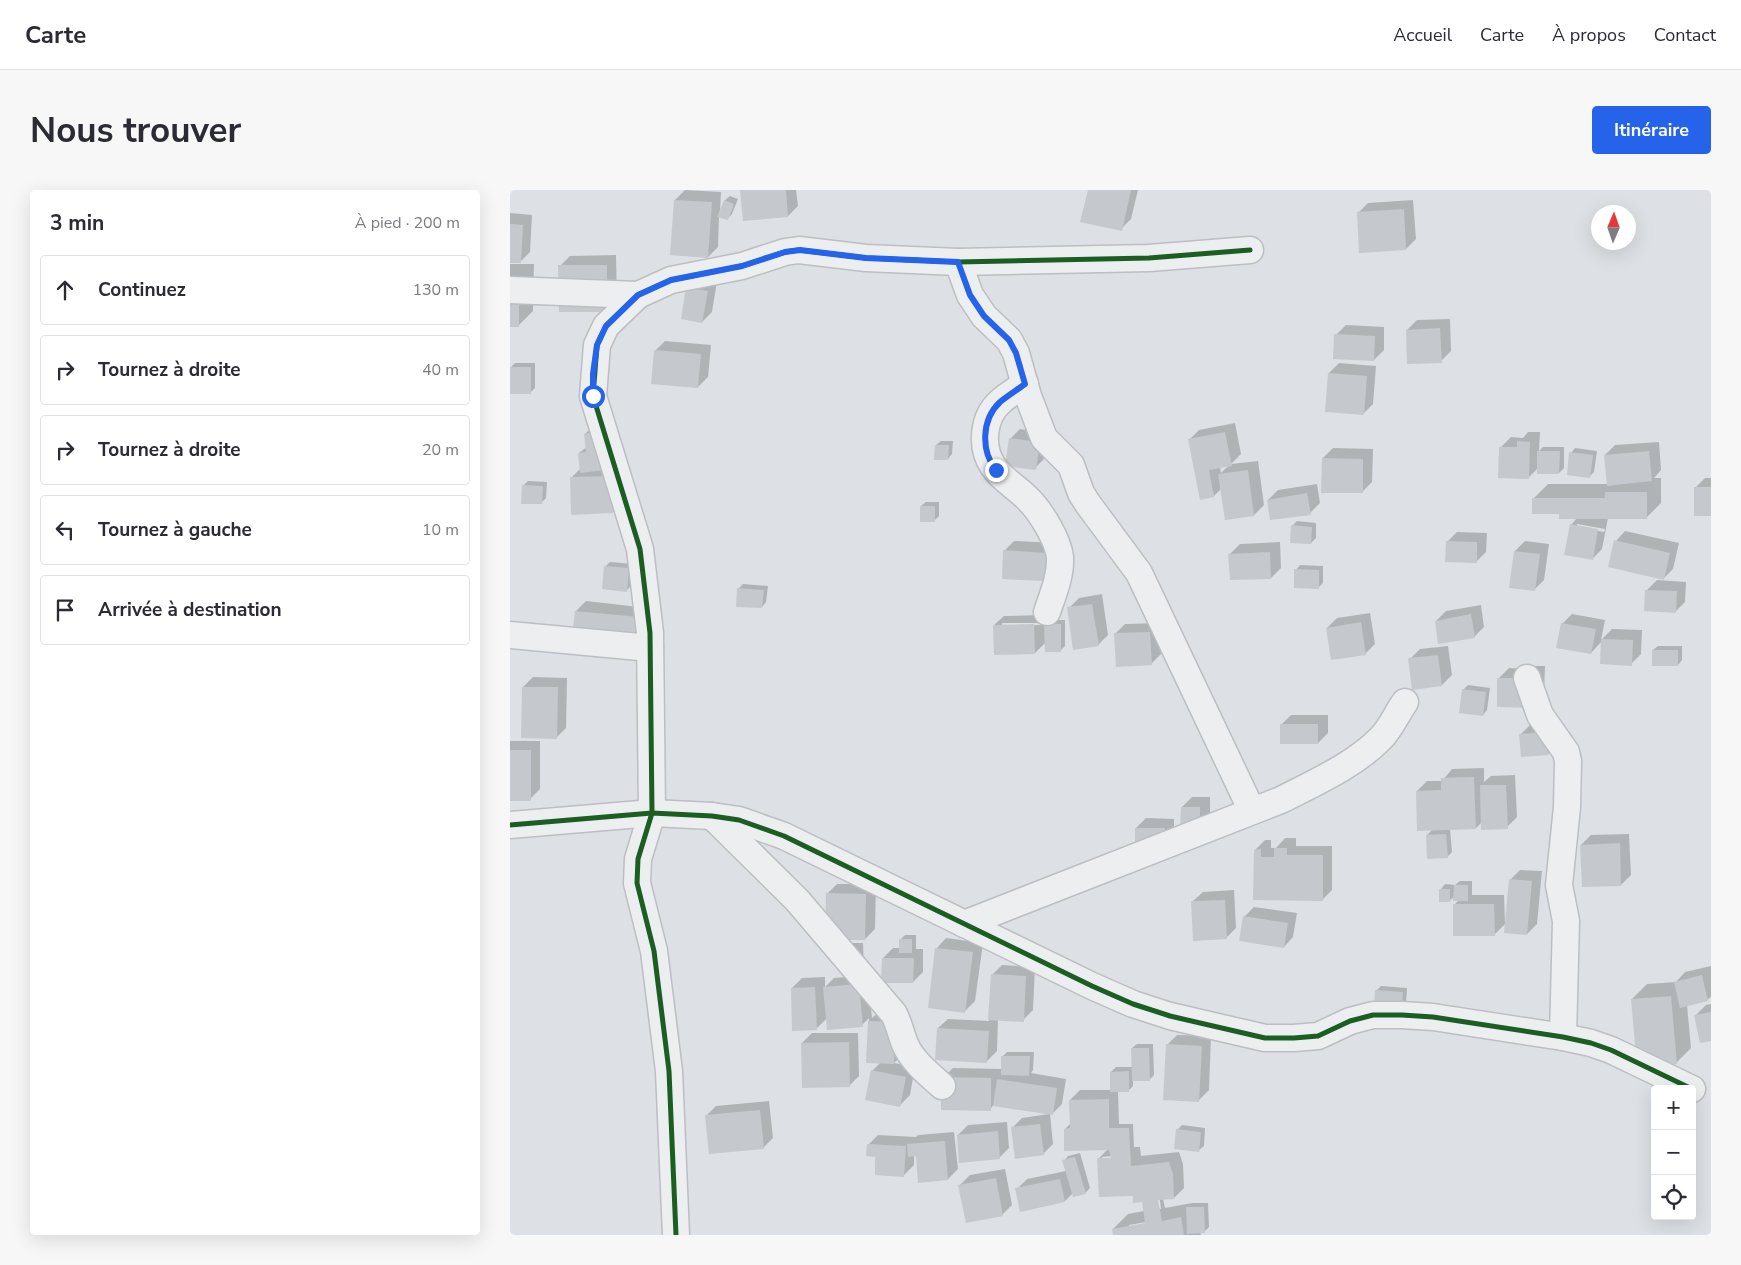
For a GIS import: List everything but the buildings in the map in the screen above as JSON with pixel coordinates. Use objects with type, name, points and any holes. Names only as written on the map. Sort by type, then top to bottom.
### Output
[{"type":"street","points":[[676,1235],[669,1071],[654,951],[637,883],[638,860],[652,813],[650,633],[640,549],[593,396],[593,374],[597,345],[606,326],[638,295],[671,280],[742,266],[785,252],[800,250],[866,258],[958,262],[1149,258],[1250,250]]},
{"type":"street","points":[[958,262],[970,295],[984,316],[1009,340],[1016,353],[1044,438],[1071,465],[1080,493],[1139,573],[1252,811]]},
{"type":"street","points":[[510,290],[638,295]]},
{"type":"street","points":[[1025,384],[999,403],[991,414],[986,424],[986,445],[992,464],[1029,500],[1044,520],[1056,543],[1060,556],[1059,574],[1047,612]]},
{"type":"street","points":[[510,635],[650,648]]},
{"type":"street","points":[[1527,678],[1540,716],[1566,752],[1568,761],[1567,806],[1559,885],[1566,921],[1563,1037]]},
{"type":"street","points":[[964,924],[1281,800],[1323,779],[1355,759],[1382,738],[1405,702]]},
{"type":"street","points":[[510,825],[652,813],[712,816],[739,820],[784,836],[1133,1004],[1170,1016],[1265,1038],[1318,1036],[1350,1021],[1373,1015],[1432,1017],[1592,1043],[1611,1050],[1684,1085]]},
{"type":"street","points":[[712,816],[786,889],[894,1014],[905,1045],[911,1054],[942,1086]]},
{"type":"street","points":[[1696,1091],[1711,1098]]},
{"type":"cycle path","points":[[676,1235],[669,1071],[654,951],[637,883],[638,859],[652,813],[650,633],[640,549],[593,396],[597,345],[606,326],[638,295],[671,280],[742,266],[785,252],[799,250],[866,258],[958,262],[1149,258],[1250,250]]},
{"type":"cycle path","points":[[510,825],[652,813],[712,816],[739,820],[784,836],[1092,986],[1133,1004],[1170,1016],[1265,1038],[1318,1036],[1350,1021],[1373,1015],[1433,1017],[1591,1043],[1611,1050],[1684,1085]]},
{"type":"route","points":[[593,396],[593,374],[597,345],[606,326],[638,295],[671,280],[742,266],[773,255],[800,250],[866,258],[958,262],[970,295],[984,316],[1009,340],[1016,353],[1025,384],[999,403],[986,424],[986,445],[989,458],[996,470]]}]
